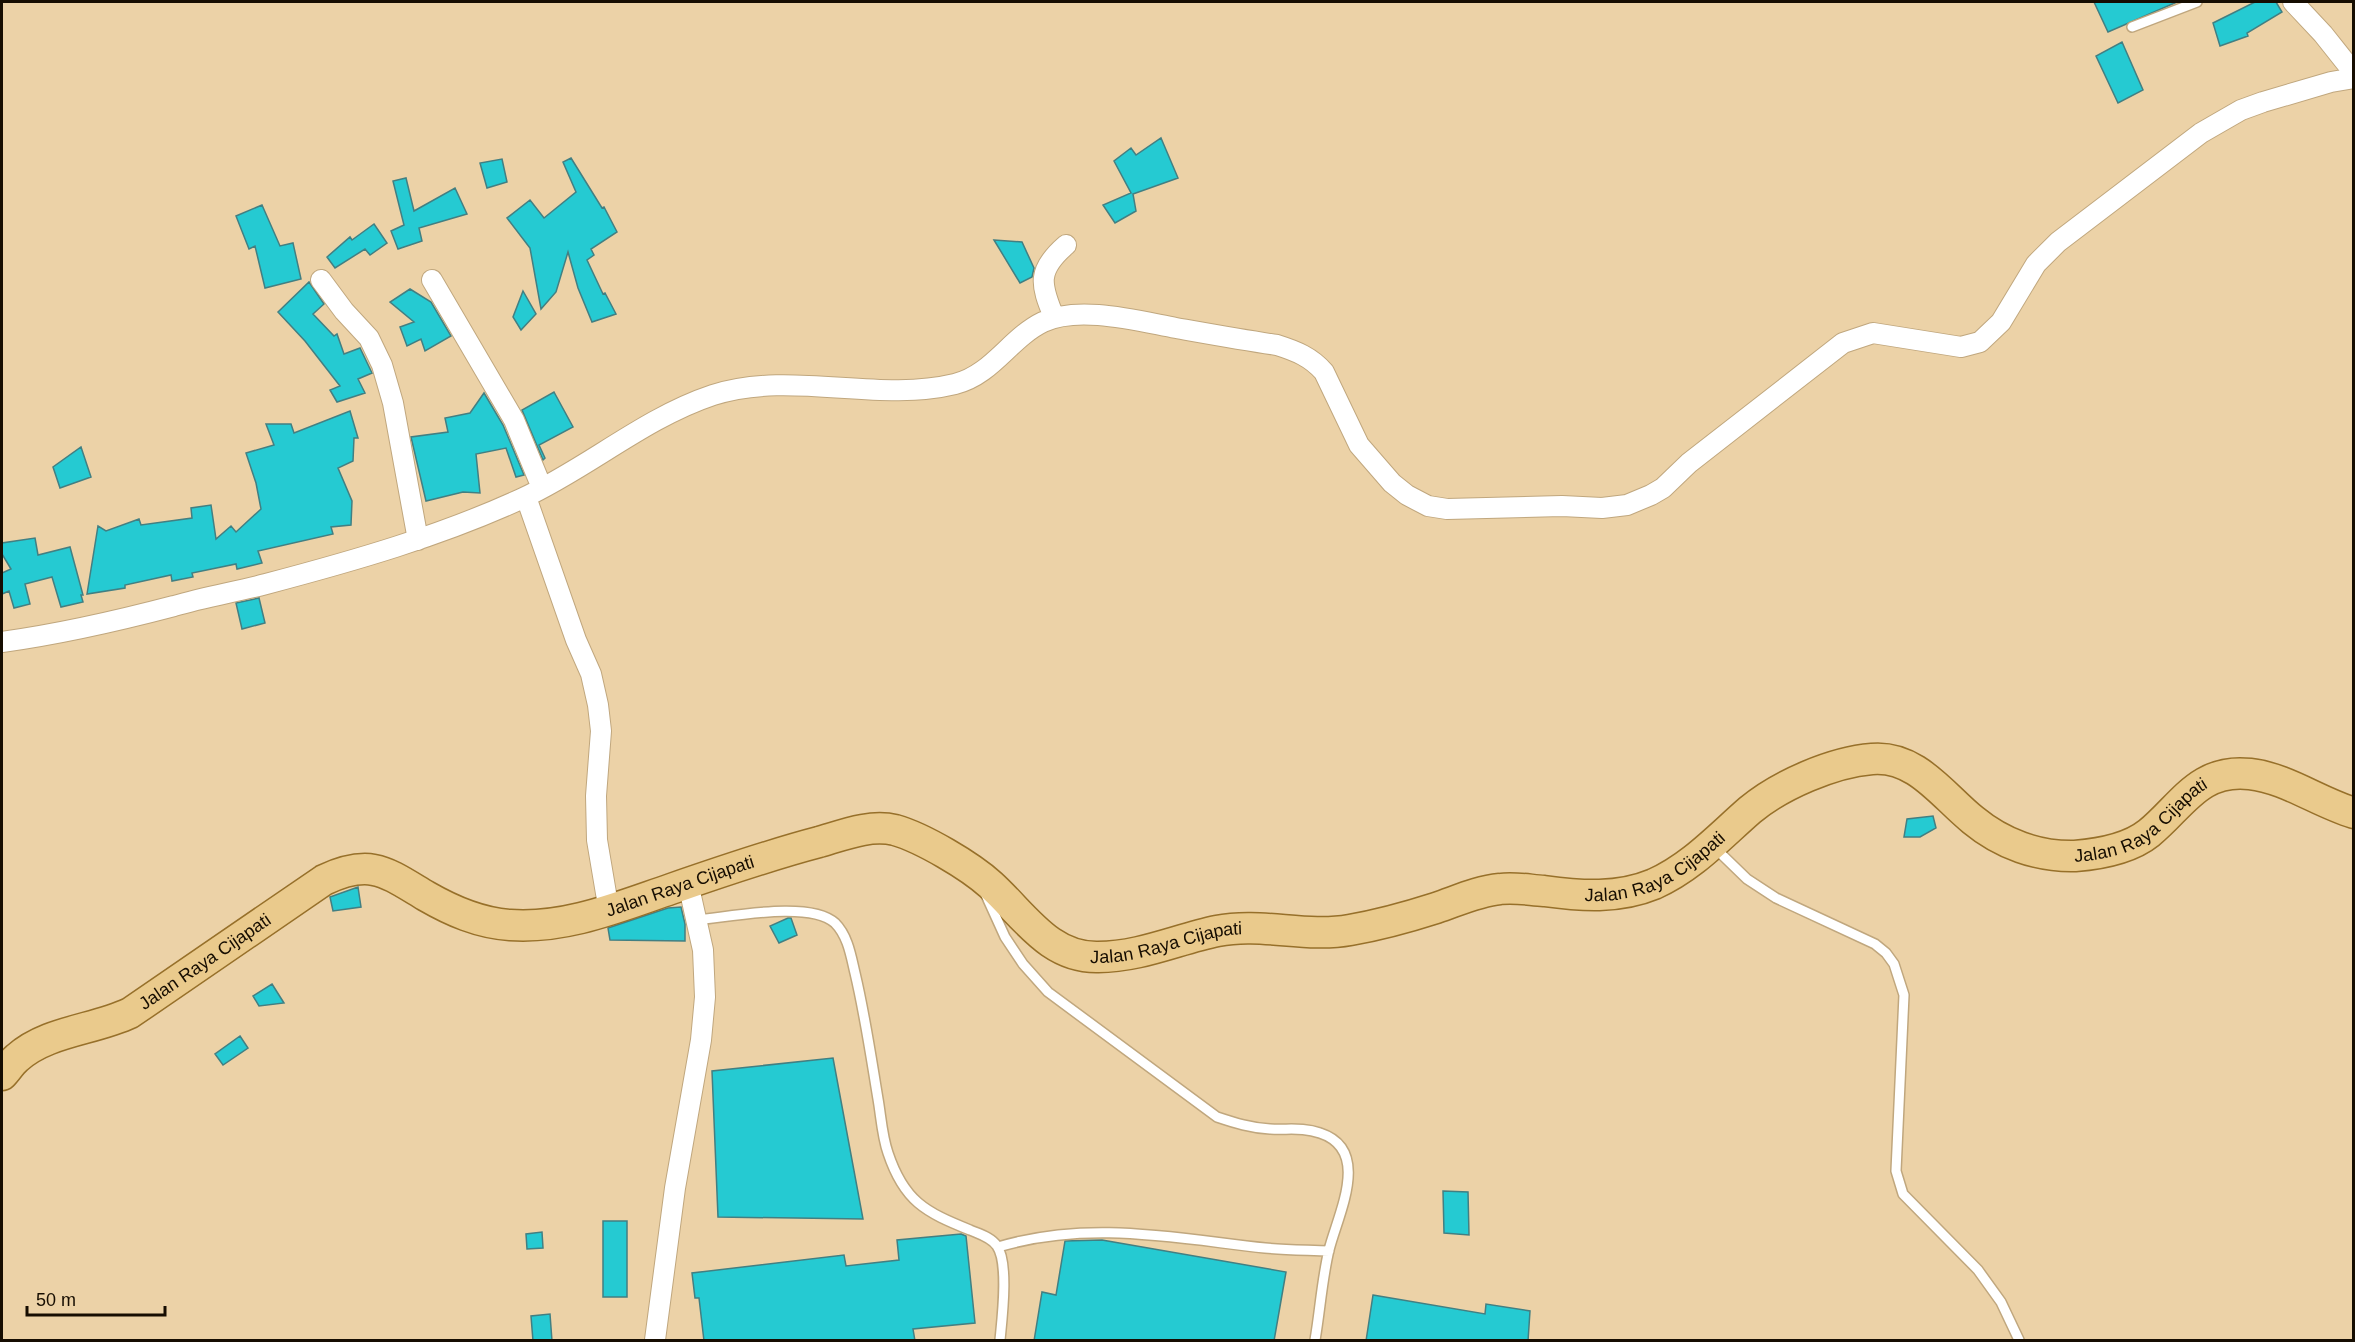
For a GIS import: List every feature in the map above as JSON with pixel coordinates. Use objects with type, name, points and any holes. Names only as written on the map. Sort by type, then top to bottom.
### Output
[{"type":"main road","name":"Jalan Raya Cijapati","points":[[2,1075],[18,1057],[33,1047],[62,1035],[130,1014],[324,880],[340,872],[366,869],[390,874],[441,904],[468,916],[504,924],[545,924],[609,911],[779,853],[873,828],[902,832],[978,874],[1050,943],[1084,957],[1098,957],[1119,956],[1240,927],[1299,933],[1346,931],[1395,920],[1484,892],[1503,889],[1521,888],[1579,895],[1623,894],[1651,886],[1677,872],[1713,846],[1754,807],[1788,787],[1836,766],[1871,759],[1893,760],[1906,765],[1930,781],[1977,824],[2012,845],[2046,855],[2076,856],[2104,852],[2136,841],[2151,831],[2193,790],[2206,782],[2228,774],[2241,773],[2264,777],[2354,813]]},
{"type":"street","points":[[2,642],[112,622],[266,584],[452,530],[534,492],[678,409],[740,387],[765,385],[908,389],[956,384],[972,378],[998,359],[1016,339],[1054,317],[1085,315],[1128,319],[1277,345],[1300,353],[1317,364],[1324,372],[1359,445],[1407,495],[1428,506],[1467,510],[1562,506],[1602,508],[1627,505],[1663,488],[1689,463],[1843,343],[1881,333],[1961,347],[1983,340],[2001,321],[2036,264],[2043,257],[2201,133],[2220,121],[2263,102],[2331,82],[2351,66],[2293,2]]},
{"type":"street","points":[[1054,317],[1046,298],[1043,276],[1054,256],[1066,245]]},
{"type":"street","points":[[321,280],[344,311],[369,338],[382,365],[395,412],[418,540]]},
{"type":"street","points":[[432,280],[514,420],[576,640],[591,674],[601,731],[596,796],[597,840],[609,911]]},
{"type":"street","points":[[655,1341],[675,1188],[701,1040],[705,989],[703,950],[688,883]]},
{"type":"lane","points":[[2132,27],[2197,2]]},
{"type":"lane","points":[[1713,846],[1747,879],[1776,898],[1875,944],[1894,964],[1904,995],[1896,1171],[1898,1184],[1910,1204],[1978,1270],[2001,1302],[2019,1341]]},
{"type":"lane","points":[[978,874],[988,903],[1005,937],[1023,964],[1048,992],[1217,1117],[1246,1127],[1301,1128],[1322,1133],[1342,1147],[1348,1163],[1347,1194],[1329,1251],[1315,1341]]},
{"type":"lane","points":[[697,920],[796,910],[813,912],[834,923],[845,938],[858,984],[887,1151],[897,1176],[922,1209],[985,1237],[998,1247],[1003,1271],[1000,1341]]},
{"type":"lane","points":[[998,1247],[1028,1238],[1093,1231],[1142,1233],[1268,1248],[1329,1251]]},
{"type":"building","points":[[2094,2],[2177,2],[2108,32]]},
{"type":"building","points":[[2255,2],[2276,2],[2282,12],[2247,33],[2248,36],[2220,46],[2213,23]]},
{"type":"building","points":[[2122,42],[2143,90],[2118,103],[2096,56]]},
{"type":"building","points":[[1161,138],[1178,178],[1133,194],[1136,211],[1115,223],[1103,205],[1131,193],[1114,161],[1131,148],[1136,155]]},
{"type":"building","points":[[571,158],[602,208],[604,207],[617,232],[591,249],[594,255],[587,260],[603,294],[605,293],[616,314],[592,322],[578,288],[568,252],[556,292],[541,309],[530,248],[507,218],[530,200],[544,218],[576,192],[563,162]]},
{"type":"building","points":[[502,159],[507,182],[487,188],[480,163]]},
{"type":"building","points":[[406,178],[414,211],[455,188],[467,214],[419,228],[422,241],[398,249],[391,231],[404,225],[393,181]]},
{"type":"building","points":[[262,205],[280,246],[293,243],[301,279],[265,288],[255,246],[249,249],[236,216]]},
{"type":"building","points":[[374,224],[387,243],[370,255],[365,249],[335,268],[327,257],[350,237],[352,240]]},
{"type":"building","points":[[994,240],[1022,242],[1034,268],[1032,277],[1020,283]]},
{"type":"building","points":[[309,282],[324,304],[313,314],[334,336],[337,334],[344,354],[360,348],[372,373],[358,379],[365,393],[337,402],[330,390],[340,386],[305,341],[278,312]]},
{"type":"building","points":[[410,289],[431,302],[451,336],[425,351],[421,339],[407,346],[400,327],[414,322],[390,302]]},
{"type":"building","points":[[523,291],[536,314],[521,330],[513,317]]},
{"type":"building","points":[[554,392],[573,427],[539,445],[545,458],[543,460],[522,410]]},
{"type":"building","points":[[484,393],[503,425],[524,475],[516,477],[506,448],[476,454],[480,493],[463,492],[426,501],[411,437],[448,432],[445,418],[470,413]]},
{"type":"building","points":[[350,411],[358,438],[354,438],[353,461],[338,468],[352,501],[351,525],[331,527],[333,534],[258,551],[262,563],[237,569],[236,564],[192,573],[193,577],[172,581],[171,575],[125,585],[125,588],[87,594],[98,526],[106,531],[139,519],[141,525],[192,518],[191,508],[211,505],[216,539],[231,526],[236,532],[261,509],[256,483],[246,453],[274,445],[266,424],[291,424],[294,433]]},
{"type":"building","points":[[81,447],[91,477],[60,488],[53,467]]},
{"type":"building","points":[[35,538],[38,555],[70,547],[83,602],[61,607],[52,577],[25,584],[30,604],[14,608],[9,591],[2,594],[2,573],[11,569],[2,554],[2,543]]},
{"type":"building","points":[[259,598],[265,623],[242,629],[236,603]]},
{"type":"building","points":[[1933,816],[1936,828],[1920,837],[1904,837],[1907,819]]},
{"type":"building","points":[[358,887],[361,907],[333,911],[330,897]]},
{"type":"building","points":[[681,907],[685,924],[685,941],[610,940],[608,928],[668,908]]},
{"type":"building","points":[[791,918],[797,935],[779,943],[770,926]]},
{"type":"building","points":[[272,984],[284,1003],[259,1006],[253,996]]},
{"type":"building","points":[[240,1036],[248,1048],[223,1065],[215,1054]]},
{"type":"building","points":[[833,1058],[863,1219],[718,1217],[712,1071]]},
{"type":"building","points":[[1443,1191],[1468,1192],[1469,1235],[1444,1233]]},
{"type":"building","points":[[603,1221],[627,1221],[627,1297],[603,1297]]},
{"type":"building","points":[[542,1232],[543,1248],[527,1249],[526,1234]]},
{"type":"building","points":[[961,1234],[966,1236],[975,1323],[913,1329],[915,1341],[704,1341],[699,1298],[695,1298],[692,1273],[844,1255],[846,1266],[899,1260],[897,1240]]},
{"type":"building","points":[[1102,1240],[1286,1272],[1274,1341],[1034,1341],[1042,1292],[1056,1295],[1065,1241]]},
{"type":"building","points":[[1373,1295],[1485,1314],[1486,1304],[1530,1311],[1528,1341],[1366,1341]]},
{"type":"building","points":[[550,1314],[552,1341],[533,1341],[531,1316]]}]
